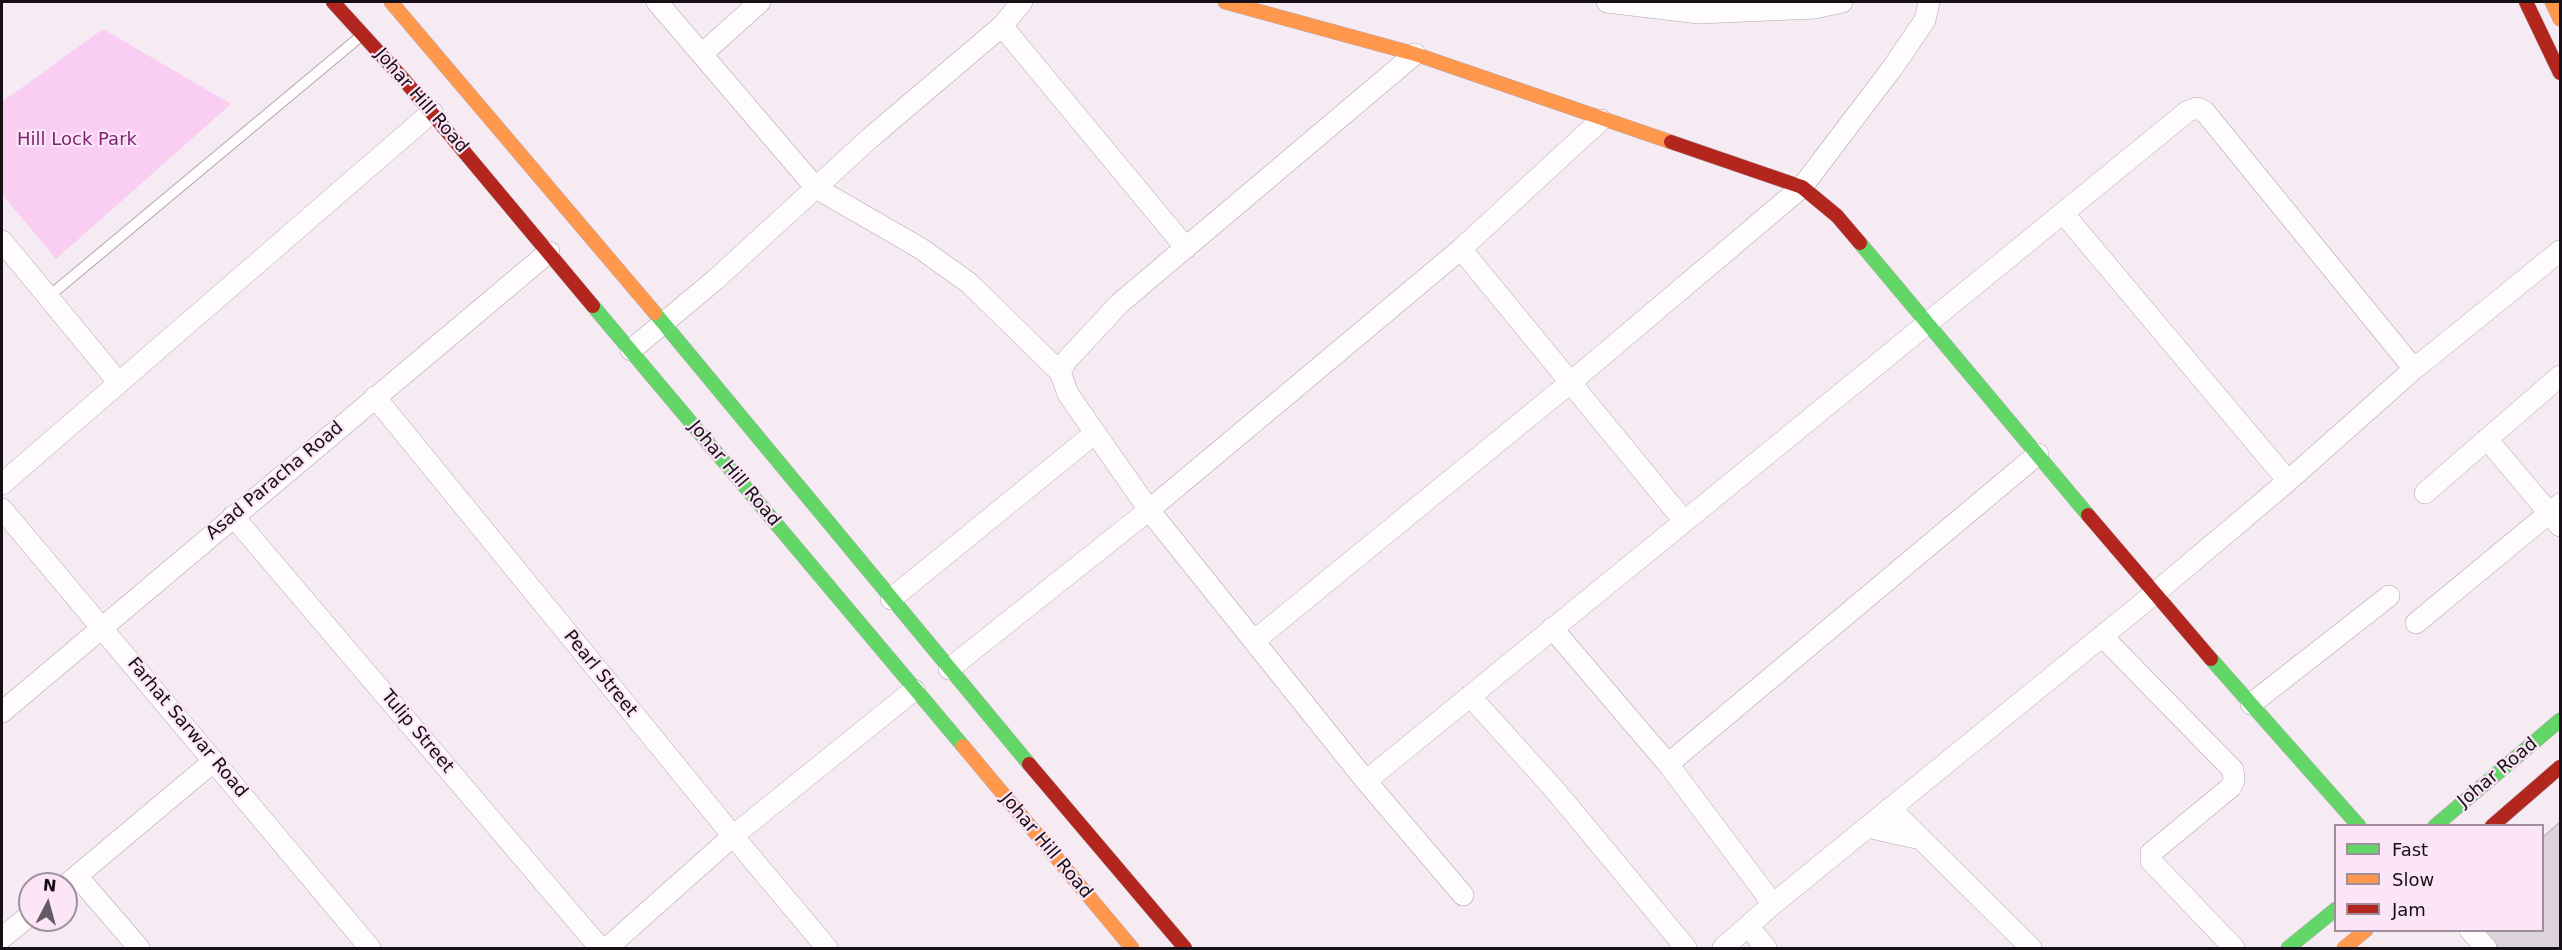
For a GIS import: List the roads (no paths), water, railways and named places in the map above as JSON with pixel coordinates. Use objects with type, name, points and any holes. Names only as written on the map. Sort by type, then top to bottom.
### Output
[{"type":"street","name":"Johar Hill Road","points":[[333,2],[432,112],[1132,948]]},
{"type":"street","points":[[391,2],[664,323],[949,669],[1185,948]]},
{"type":"street","points":[[657,2],[816,188],[920,248],[969,283],[1060,372],[1068,394],[1149,510],[1366,781],[1463,895]]},
{"type":"street","points":[[702,54],[760,2]]},
{"type":"street","points":[[631,350],[715,280],[870,138],[1002,26],[1022,2]]},
{"type":"street","points":[[1225,2],[1415,54],[1601,120],[1802,187],[1837,216],[2154,594],[2358,824]]},
{"type":"street","points":[[1607,2],[1699,13],[1815,8],[1842,2]]},
{"type":"street","points":[[1254,641],[1571,382],[1802,187],[1900,57],[1925,20],[1929,2]]},
{"type":"street","points":[[2526,2],[2560,73]]},
{"type":"street","points":[[2552,2],[2560,19]]},
{"type":"street","points":[[1002,26],[1186,248]]},
{"type":"street","points":[[1060,372],[1067,360],[1120,303],[1415,54]]},
{"type":"street","points":[[1366,781],[2188,111],[2197,108],[2205,112],[2414,369]]},
{"type":"street","points":[[2,484],[432,112]]},
{"type":"street","points":[[949,669],[1149,510],[1461,249],[1601,120]]},
{"type":"street","points":[[2063,213],[2288,481]]},
{"type":"street","points":[[2,241],[119,383]]},
{"type":"street","points":[[1461,249],[1684,520]]},
{"type":"street","points":[[1723,948],[1773,904],[2154,594],[2288,481],[2414,369],[2560,251]]},
{"type":"street","name":"Asad Paracha Road","points":[[2,712],[549,252]]},
{"type":"street","points":[[2425,493],[2560,376]]},
{"type":"street","name":"Pearl Street","points":[[375,397],[827,948]]},
{"type":"street","points":[[891,599],[1095,433]]},
{"type":"street","points":[[2416,622],[2557,514],[2487,439]]},
{"type":"street","points":[[1668,764],[2038,454]]},
{"type":"street","name":"Farhat Sarwar Road","points":[[2,508],[370,948]]},
{"type":"street","name":"Tulip Street","points":[[233,516],[600,948]]},
{"type":"street","points":[[2252,704],[2389,596]]},
{"type":"street","points":[[1552,628],[1668,764],[1773,904]]},
{"type":"street","points":[[2102,636],[2233,770],[2234,780],[2231,787],[2151,853],[2151,861],[2234,948]]},
{"type":"street","points":[[607,948],[733,836],[914,690]]},
{"type":"street","points":[[1470,696],[1554,789],[1686,948]]},
{"type":"street","name":"Johar Road","points":[[2436,824],[2560,720]]},
{"type":"street","points":[[78,874],[214,760]]},
{"type":"street","name":"Johar Road","points":[[2493,824],[2560,767]]},
{"type":"street","points":[[1890,808],[2031,948]]},
{"type":"street","points":[[1870,825],[1876,829],[1922,840]]},
{"type":"street","points":[[78,887],[139,948]]},
{"type":"street","points":[[2288,948],[2334,911]]},
{"type":"street","points":[[2,938],[18,925]]},
{"type":"street","points":[[1748,926],[1766,948]]},
{"type":"street","points":[[2344,948],[2364,932]]},
{"type":"street","points":[[2472,932],[2486,948]]},
{"type":"lane","points":[[48,297],[363,34]]},
{"type":"park label","name":"Hill Lock Park","points":[[77,140]]}]
